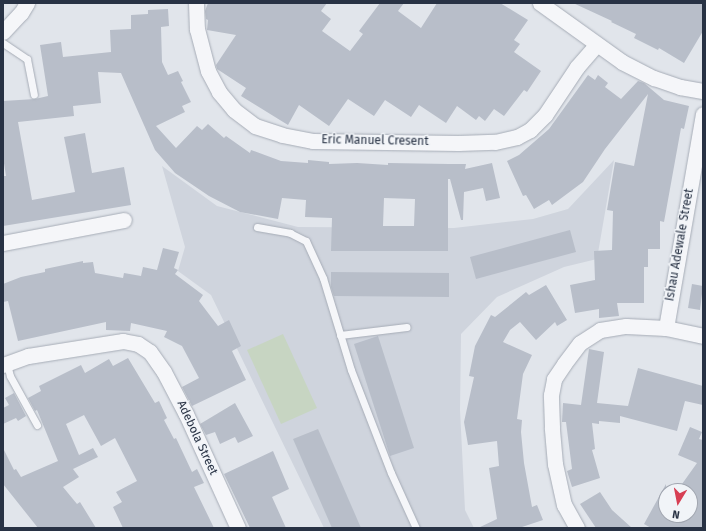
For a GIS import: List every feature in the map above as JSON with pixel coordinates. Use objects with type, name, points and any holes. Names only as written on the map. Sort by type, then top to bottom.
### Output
[{"type":"street","points":[[3,32],[21,13],[27,3]]},
{"type":"street","name":"Eric Manuel Cresent","points":[[196,3],[195,13],[197,29],[208,71],[219,92],[234,110],[255,126],[282,135],[313,141],[458,143],[495,142],[517,137],[530,130],[545,115],[577,67],[596,45]]},
{"type":"street","points":[[540,3],[596,45],[622,62],[654,78],[680,87],[703,91]]},
{"type":"street","name":"Ishau Adewale Street","points":[[666,328],[703,114]]},
{"type":"street","points":[[3,243],[124,220]]},
{"type":"street","points":[[577,528],[564,505],[555,464],[551,395],[554,379],[580,343],[600,330],[626,326],[666,328],[703,336]]},
{"type":"street","name":"Adebola Street","points":[[5,364],[28,356],[123,340],[138,344],[150,352],[164,372],[186,414],[238,528]]},
{"type":"lane","points":[[3,43],[27,59],[34,94]]},
{"type":"lane","points":[[257,226],[290,233],[306,241],[323,278],[351,370],[388,465],[416,528]]},
{"type":"lane","points":[[340,335],[407,327]]},
{"type":"lane","points":[[5,364],[37,425]]},
{"type":"shaded area","points":[[614,160],[597,259],[564,267],[497,297],[461,334],[460,410],[465,510],[474,528],[324,528],[211,295],[178,271],[185,247],[162,166],[217,206],[298,227],[454,228],[533,219],[568,209]]},
{"type":"green space","points":[[283,334],[317,408],[281,424],[247,350]]},
{"type":"building","points":[[208,3],[327,3],[321,11],[331,19],[322,31],[350,51],[363,34],[359,31],[380,3],[404,3],[398,11],[421,28],[437,3],[500,3],[528,20],[514,40],[520,44],[514,52],[541,71],[527,92],[524,90],[504,116],[494,109],[485,121],[479,116],[476,120],[457,106],[446,123],[419,105],[411,117],[385,100],[374,116],[348,99],[329,126],[299,105],[288,125],[241,96],[246,88],[217,69],[216,65],[236,35],[207,30],[208,20],[206,19],[205,11]]},
{"type":"building","points":[[573,3],[703,3],[703,31],[684,63],[659,48],[658,50],[634,38],[636,34],[611,22],[612,21]]},
{"type":"building","points":[[168,9],[169,26],[161,27],[162,62],[168,75],[178,71],[183,81],[181,82],[191,102],[182,106],[185,112],[156,126],[176,148],[197,126],[202,130],[208,124],[224,138],[226,136],[250,153],[251,150],[281,161],[308,163],[308,160],[329,162],[329,164],[357,163],[388,165],[388,163],[466,164],[465,169],[492,163],[500,198],[486,201],[483,188],[464,192],[463,220],[461,220],[450,179],[448,179],[448,251],[331,251],[332,218],[305,217],[306,200],[282,198],[278,219],[240,212],[209,196],[175,173],[155,150],[121,73],[98,72],[101,103],[73,106],[74,116],[18,122],[32,200],[75,192],[64,137],[85,133],[92,173],[124,167],[131,205],[3,226],[3,176],[6,176],[3,157],[3,101],[35,99],[48,96],[40,45],[61,42],[63,57],[111,52],[110,30],[131,29],[131,15],[148,14],[148,10]],"holes":[[[384,198],[415,199],[414,226],[383,226]]]},
{"type":"building","points":[[588,75],[595,80],[598,75],[608,83],[605,87],[621,99],[638,81],[644,83],[664,100],[689,106],[684,129],[681,128],[664,222],[660,221],[660,249],[648,249],[648,267],[644,267],[644,303],[617,303],[619,316],[599,318],[599,309],[575,313],[570,285],[595,280],[594,251],[612,250],[613,211],[607,210],[615,162],[634,166],[648,94],[605,149],[583,182],[552,205],[549,200],[534,209],[526,195],[523,196],[507,161],[519,155],[549,129]]},
{"type":"building","points":[[570,230],[576,252],[476,279],[470,257]]},
{"type":"building","points":[[163,248],[179,252],[174,268],[178,270],[175,274],[203,295],[199,301],[218,326],[229,320],[241,346],[232,351],[246,380],[192,406],[182,387],[199,378],[182,346],[164,337],[167,331],[131,323],[130,331],[106,330],[106,322],[18,341],[8,301],[3,302],[3,284],[21,277],[45,272],[45,269],[83,261],[83,263],[93,262],[95,273],[123,278],[124,273],[141,276],[143,267],[157,270]]},
{"type":"building","points":[[331,272],[449,273],[449,297],[334,296],[331,287]]},
{"type":"building","points":[[692,284],[703,286],[700,310],[688,308]]},
{"type":"building","points":[[546,285],[567,320],[557,326],[555,322],[536,340],[520,322],[510,330],[503,342],[532,355],[523,374],[517,419],[522,420],[521,432],[524,463],[532,507],[537,505],[543,520],[519,528],[478,528],[497,519],[489,468],[499,466],[497,441],[468,445],[464,422],[474,377],[469,376],[475,346],[491,315],[495,317],[526,292],[529,295]]},
{"type":"building","points":[[378,336],[414,448],[390,456],[354,344]]},
{"type":"building","points":[[589,349],[604,352],[597,403],[628,406],[638,368],[703,386],[703,405],[685,401],[677,431],[620,416],[620,423],[599,421],[599,424],[592,423],[595,449],[592,450],[600,478],[572,487],[567,471],[572,469],[566,422],[562,422],[563,403],[581,405]]},
{"type":"building","points":[[128,358],[155,403],[159,401],[167,418],[164,420],[174,439],[176,438],[192,472],[197,469],[204,483],[194,487],[214,528],[123,528],[113,507],[122,502],[116,492],[137,481],[115,438],[101,446],[84,415],[66,424],[79,455],[93,448],[98,457],[73,469],[79,477],[63,487],[77,504],[80,502],[96,528],[38,528],[3,484],[3,448],[14,470],[16,469],[21,477],[58,461],[37,410],[35,411],[28,398],[41,391],[39,386],[81,365],[85,373],[109,359],[113,366]]},
{"type":"building","points":[[14,393],[26,416],[18,421],[16,418],[3,424],[3,408],[9,405],[5,398]]},
{"type":"building","points":[[235,403],[253,436],[238,443],[235,437],[220,444],[215,432],[206,435],[200,424]]},
{"type":"building","points":[[690,427],[702,432],[699,439],[703,440],[703,528],[651,528],[644,524],[658,499],[658,523],[698,523],[698,483],[683,483],[697,463],[678,455]]},
{"type":"building","points":[[318,429],[361,528],[332,528],[293,439]]},
{"type":"building","points":[[273,451],[289,489],[272,497],[286,528],[250,528],[224,474]]},
{"type":"building","points":[[600,492],[612,510],[632,528],[596,528],[580,504]]}]
